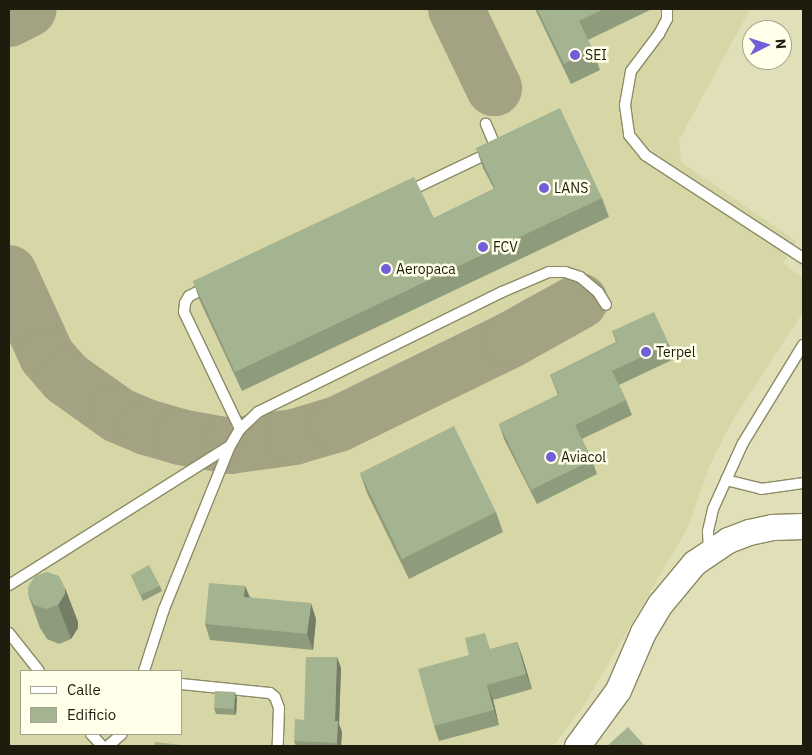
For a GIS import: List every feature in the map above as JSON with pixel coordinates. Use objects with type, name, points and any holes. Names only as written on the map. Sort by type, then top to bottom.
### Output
[{"type":"street","points":[[577,746],[618,690],[643,632],[660,604],[683,575],[709,551],[749,532],[772,526],[803,526]]},
{"type":"lane","points":[[667,9],[667,19],[659,34],[631,71],[625,105],[629,135],[645,155],[803,258]]},
{"type":"lane","points":[[393,198],[491,152],[494,143],[486,124]]},
{"type":"lane","points":[[144,670],[164,609],[230,446],[240,429],[258,412],[502,292],[549,272],[565,272],[580,277],[598,292],[606,305]]},
{"type":"lane","points":[[216,283],[189,296],[185,303],[184,312],[240,429]]},
{"type":"lane","points":[[709,551],[709,520],[726,480],[743,443],[803,345]]},
{"type":"lane","points":[[9,585],[230,446]]},
{"type":"lane","points":[[726,480],[761,489],[803,483]]},
{"type":"lane","points":[[9,633],[38,670]]},
{"type":"lane","points":[[182,684],[270,693],[275,697],[279,708],[278,746]]},
{"type":"lane","points":[[92,735],[102,746]]},
{"type":"lane","points":[[108,746],[121,735]]},
{"type":"shaded area","points":[[9,9],[750,9],[744,20],[742,20],[742,24],[679,140],[681,162],[796,241],[783,263],[803,278],[803,312],[731,423],[709,467],[687,529],[584,705],[553,746],[9,746]]},
{"type":"building","points":[[537,9],[604,9],[579,21],[593,50],[564,64]]},
{"type":"building","points":[[560,108],[602,198],[235,372],[193,281],[414,177],[434,218],[495,188],[476,148]]},
{"type":"building","points":[[654,312],[669,344],[612,371],[626,400],[575,425],[592,460],[531,490],[499,424],[559,394],[550,375],[617,342],[612,331]]},
{"type":"building","points":[[454,426],[496,512],[402,559],[360,473]]},
{"type":"building","points":[[149,565],[160,586],[141,595],[131,575]]},
{"type":"building","points":[[47,572],[59,576],[65,588],[65,594],[58,605],[46,609],[34,605],[28,594],[28,587],[35,576]]},
{"type":"building","points":[[209,583],[245,586],[244,597],[311,603],[307,634],[205,624]]},
{"type":"building","points":[[485,633],[490,649],[517,642],[526,674],[487,685],[494,710],[434,726],[418,669],[469,655],[465,638]]},
{"type":"building","points":[[306,657],[337,657],[335,721],[338,721],[337,743],[294,741],[295,719],[304,720]]},
{"type":"building","points":[[215,691],[235,692],[234,709],[214,708]]},
{"type":"building","points":[[628,727],[645,746],[607,746]]},
{"type":"building","points":[[155,742],[181,745],[181,746],[154,746]]},
{"type":"taxiway","points":[[9,19],[29,9]]},
{"type":"taxiway","points":[[456,9],[494,88]]},
{"type":"taxiway","points":[[9,273],[47,356],[66,378],[118,415],[146,427],[180,437],[230,446],[294,437],[338,424],[510,340],[580,301]]},
{"type":"place","name":"SEI","points":[[575,55]]},
{"type":"place","name":"LANS","points":[[544,188]]},
{"type":"place","name":"FCV","points":[[483,247]]},
{"type":"place","name":"Aeropaca","points":[[386,269]]},
{"type":"place","name":"Terpel","points":[[646,352]]},
{"type":"place","name":"Aviacol","points":[[551,457]]}]
